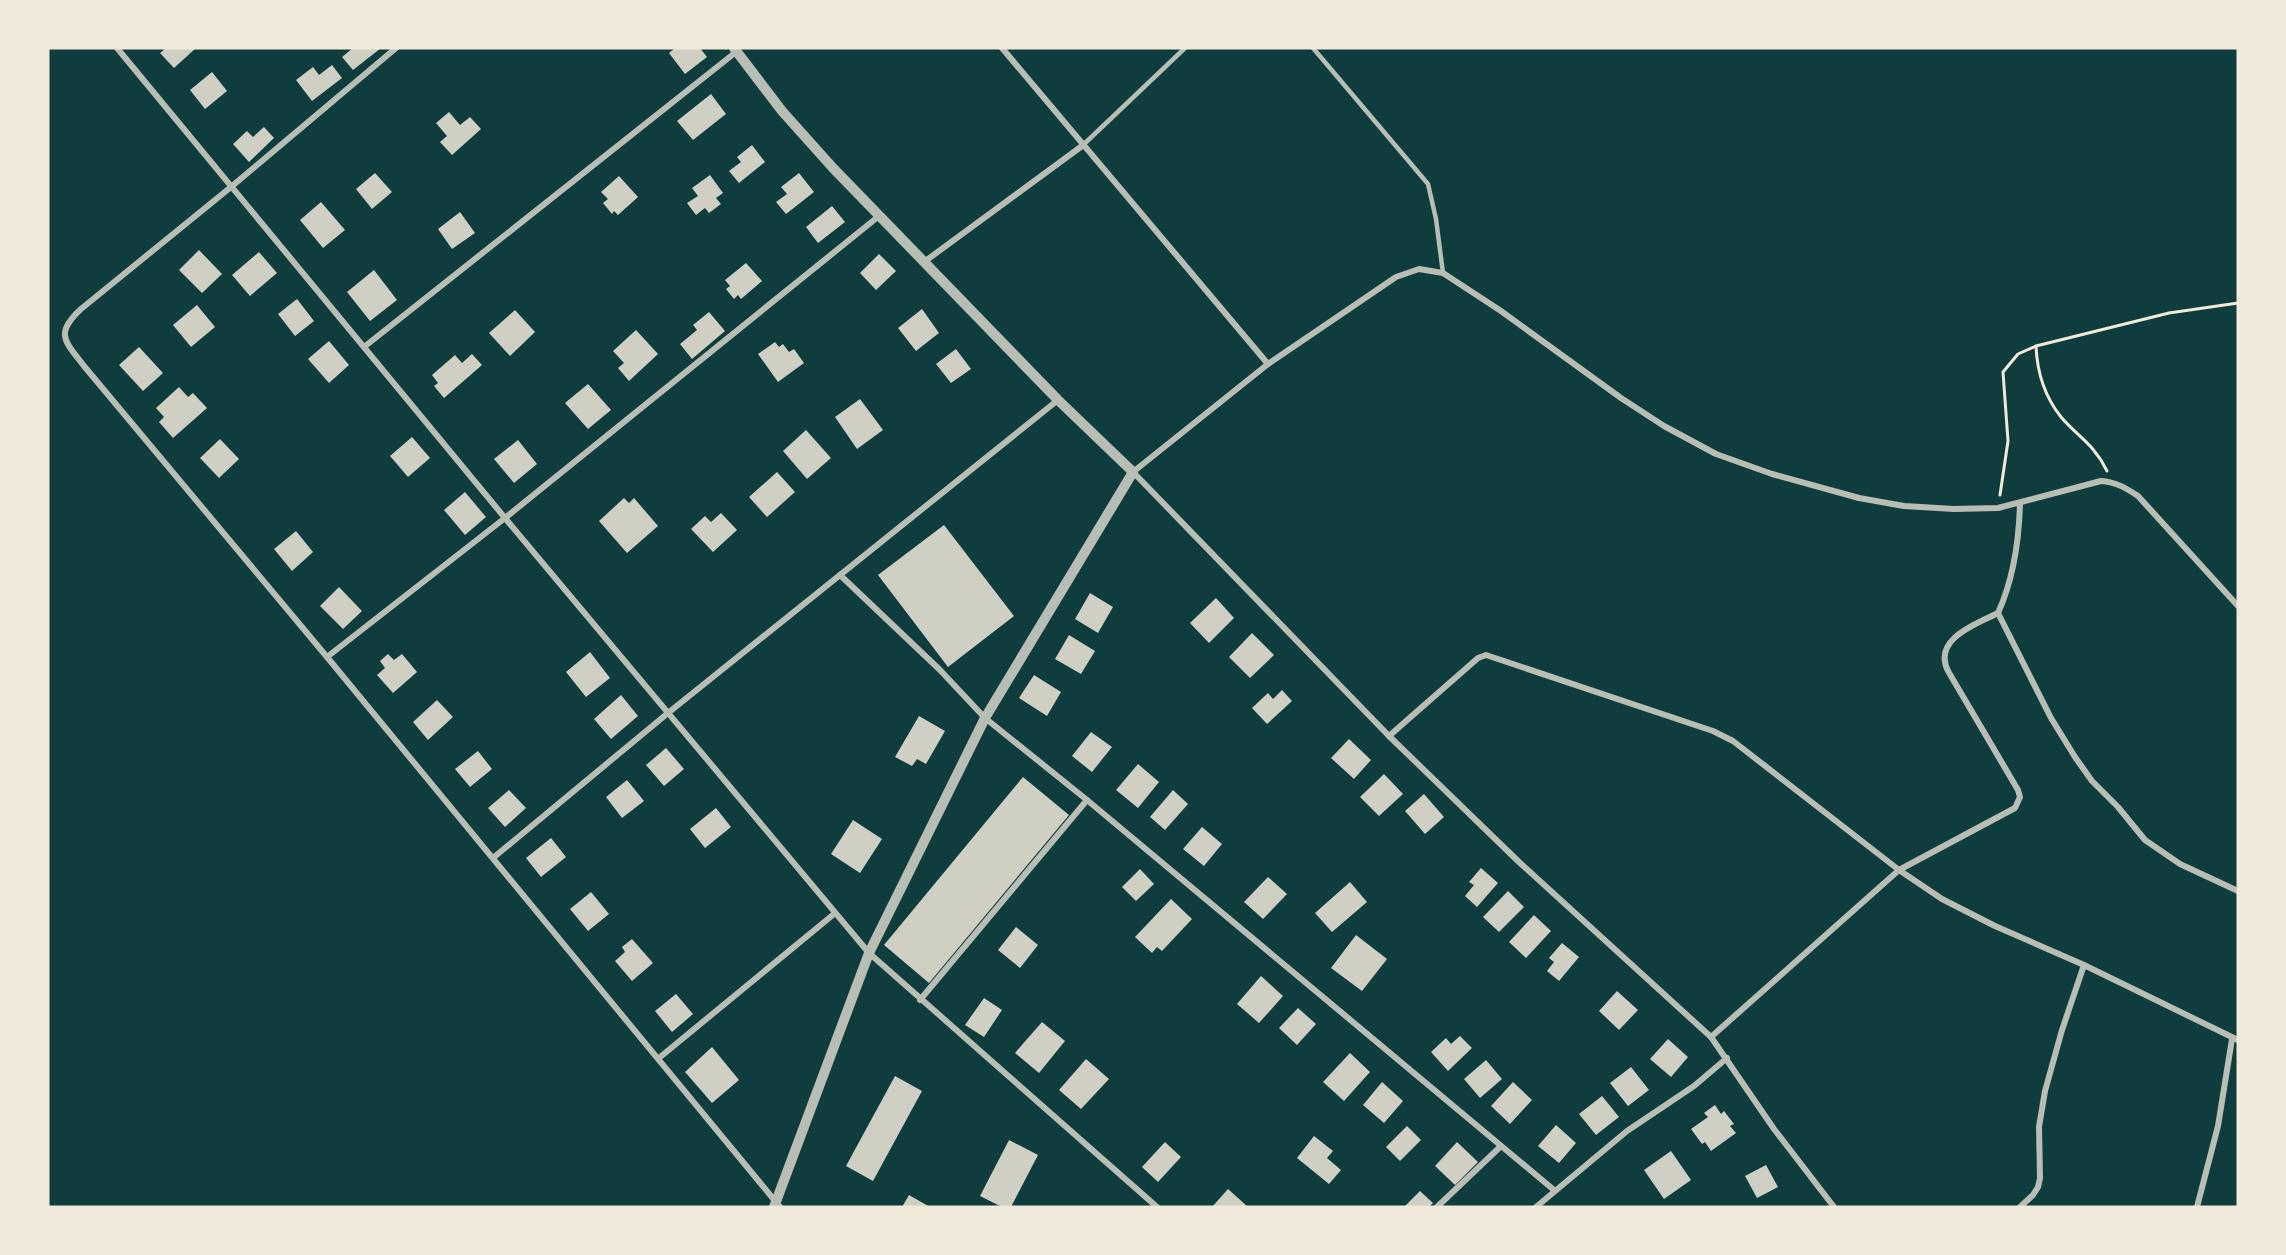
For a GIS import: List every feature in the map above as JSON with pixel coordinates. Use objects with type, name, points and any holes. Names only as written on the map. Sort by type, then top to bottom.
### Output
[{"type":"street","points":[[117,48],[834,914],[869,953],[920,1000],[1157,1207]]},
{"type":"street","points":[[396,48],[81,309],[64,329],[65,339],[84,366],[327,657],[777,1205]]},
{"type":"street","points":[[1002,48],[1082,146],[1268,364]]},
{"type":"street","points":[[364,347],[735,50],[782,111],[879,216],[1058,400],[1133,472],[1389,736],[1519,862],[1712,1037],[1774,1129],[1834,1207]]},
{"type":"street","points":[[924,262],[1082,146]]},
{"type":"street","points":[[327,657],[505,518],[879,216]]},
{"type":"street","points":[[777,1205],[869,953],[985,718],[1133,472],[1268,364],[1396,277],[1419,269],[1443,273],[1501,311],[1621,399],[1664,426],[1716,454],[1772,474],[1859,498],[1904,506],[1998,508],[2101,481],[2112,481],[2138,496],[2238,606]]},
{"type":"street","points":[[493,858],[668,713],[1058,400]]},
{"type":"street","points":[[1712,1037],[1899,870],[2012,811],[2018,803],[2018,790],[1948,671],[1944,656],[1950,640],[1998,613],[2013,571],[2020,503]]},
{"type":"street","points":[[840,575],[939,669],[985,718],[1554,1190]]},
{"type":"street","points":[[1998,613],[2051,718],[2092,780],[2145,840],[2180,864],[2238,891]]},
{"type":"street","points":[[1389,736],[1478,658],[1486,655],[1713,731],[1733,741],[1899,870],[1942,899],[2235,1039],[2218,1126],[2197,1207]]},
{"type":"street","points":[[920,1000],[1086,800]]},
{"type":"street","points":[[658,1058],[834,914]]},
{"type":"street","points":[[2020,1207],[2038,1187],[2039,1127],[2045,1091],[2084,965]]},
{"type":"street","points":[[1536,1207],[1627,1131],[1694,1086],[1727,1058]]},
{"type":"street","points":[[1437,1207],[1500,1147]]},
{"type":"lane","points":[[1082,146],[1185,48]]},
{"type":"lane","points":[[1313,48],[1428,184],[1436,219],[1443,273]]},
{"type":"path","points":[[1998,508],[2008,441],[2003,372],[2018,354],[2036,346],[2169,313],[2238,303]]},
{"type":"path","points":[[2036,346],[2037,366],[2044,386],[2061,416],[2087,441],[2102,461],[2112,481]]},
{"type":"building","points":[[166,48],[196,48],[174,68],[160,53]]},
{"type":"building","points":[[353,48],[381,48],[353,70],[342,57]]},
{"type":"building","points":[[675,48],[700,48],[707,57],[685,74],[669,53]]},
{"type":"building","points":[[332,65],[342,78],[312,101],[296,80],[313,67],[319,75]]},
{"type":"building","points":[[212,72],[227,91],[205,109],[190,90]]},
{"type":"building","points":[[711,94],[726,114],[693,140],[677,121]]},
{"type":"building","points":[[449,112],[460,125],[470,117],[481,129],[452,155],[440,142],[447,136],[436,123]]},
{"type":"building","points":[[264,127],[274,138],[249,162],[233,144],[247,131],[253,137]]},
{"type":"building","points":[[752,145],[765,162],[739,183],[729,171],[741,162],[737,157]]},
{"type":"building","points":[[375,173],[392,192],[372,209],[356,189]]},
{"type":"building","points":[[799,173],[814,192],[786,214],[776,202],[787,194],[781,187]]},
{"type":"building","points":[[710,175],[723,193],[716,198],[721,204],[709,213],[705,208],[696,215],[687,203],[698,196],[692,188]]},
{"type":"building","points":[[619,176],[638,197],[618,215],[614,211],[612,214],[603,203],[608,199],[601,192]]},
{"type":"building","points":[[321,202],[345,230],[323,248],[300,220]]},
{"type":"building","points":[[832,206],[845,222],[818,243],[806,227]]},
{"type":"building","points":[[460,212],[475,233],[452,249],[438,229]]},
{"type":"building","points":[[199,250],[222,274],[202,293],[179,270]]},
{"type":"building","points":[[259,252],[277,273],[250,296],[232,275]]},
{"type":"building","points":[[879,254],[896,271],[876,290],[860,273]]},
{"type":"building","points":[[746,263],[762,281],[741,299],[738,295],[734,299],[726,289],[730,286],[725,280]]},
{"type":"building","points":[[374,270],[397,300],[370,321],[347,292]]},
{"type":"building","points":[[297,299],[314,321],[295,336],[278,314]]},
{"type":"building","points":[[197,305],[215,327],[191,347],[173,325]]},
{"type":"building","points":[[922,309],[939,333],[916,351],[898,328]]},
{"type":"building","points":[[515,310],[535,332],[510,356],[489,333]]},
{"type":"building","points":[[709,312],[725,331],[692,359],[680,344],[697,330],[693,325]]},
{"type":"building","points":[[636,330],[658,354],[629,381],[618,368],[624,363],[613,351]]},
{"type":"building","points":[[329,341],[349,365],[329,383],[308,359]]},
{"type":"building","points":[[775,342],[779,347],[783,344],[789,352],[794,349],[804,363],[778,382],[758,354]]},
{"type":"building","points":[[139,347],[163,373],[143,391],[119,365]]},
{"type":"building","points":[[956,349],[971,369],[951,383],[936,364]]},
{"type":"building","points":[[472,354],[482,365],[444,398],[434,386],[438,383],[432,375],[455,355],[462,363]]},
{"type":"building","points":[[588,384],[611,410],[588,429],[565,403]]},
{"type":"building","points":[[179,387],[188,397],[193,393],[207,408],[173,438],[159,422],[164,417],[156,408]]},
{"type":"building","points":[[860,399],[883,430],[857,449],[835,417]]},
{"type":"building","points":[[806,430],[831,458],[807,479],[783,451]]},
{"type":"building","points":[[412,437],[430,458],[408,477],[390,456]]},
{"type":"building","points":[[220,439],[239,459],[219,478],[200,458]]},
{"type":"building","points":[[518,440],[537,464],[514,483],[494,459]]},
{"type":"building","points":[[777,472],[795,492],[767,517],[749,497]]},
{"type":"building","points":[[465,492],[486,517],[465,535],[444,510]]},
{"type":"building","points":[[624,498],[629,503],[634,498],[658,526],[627,553],[599,521]]},
{"type":"building","points":[[721,513],[737,530],[713,552],[691,529],[705,516],[711,522]]},
{"type":"building","points":[[944,525],[1014,616],[948,667],[878,575]]},
{"type":"building","points":[[296,531],[313,552],[292,571],[274,549]]},
{"type":"building","points":[[339,587],[362,611],[343,629],[320,606]]},
{"type":"building","points":[[1090,593],[1113,607],[1098,633],[1075,619]]},
{"type":"building","points":[[1216,598],[1234,618],[1209,643],[1190,623]]},
{"type":"building","points":[[1252,633],[1274,655],[1250,678],[1229,657]]},
{"type":"building","points":[[1069,635],[1095,651],[1081,674],[1055,659]]},
{"type":"building","points":[[590,652],[610,678],[586,697],[566,672]]},
{"type":"building","points":[[388,654],[394,660],[402,654],[417,672],[393,693],[377,675],[385,668],[380,661]]},
{"type":"building","points":[[1034,675],[1061,692],[1047,716],[1019,698]]},
{"type":"building","points":[[1282,690],[1292,701],[1267,724],[1252,708],[1268,693],[1273,699]]},
{"type":"building","points":[[621,695],[638,716],[611,739],[594,719]]},
{"type":"building","points":[[437,700],[453,717],[428,740],[413,722]]},
{"type":"building","points":[[919,716],[945,731],[926,764],[917,759],[912,766],[895,757]]},
{"type":"building","points":[[1091,732],[1112,747],[1092,772],[1072,756]]},
{"type":"building","points":[[1349,739],[1371,760],[1354,779],[1331,758]]},
{"type":"building","points":[[666,748],[684,769],[664,786],[646,765]]},
{"type":"building","points":[[478,751],[492,769],[470,787],[455,769]]},
{"type":"building","points":[[1138,764],[1159,782],[1138,808],[1116,790]]},
{"type":"building","points":[[1384,774],[1403,794],[1379,816],[1360,797]]},
{"type":"building","points":[[1023,777],[1069,815],[929,983],[884,945]]},
{"type":"building","points":[[627,780],[644,801],[622,818],[606,797]]},
{"type":"building","points":[[509,790],[526,808],[505,827],[488,808]]},
{"type":"building","points":[[1173,790],[1188,804],[1165,830],[1150,817]]},
{"type":"building","points":[[1424,794],[1444,817],[1425,834],[1405,811]]},
{"type":"building","points":[[716,808],[731,827],[705,848],[690,829]]},
{"type":"building","points":[[853,820],[882,839],[860,873],[831,854]]},
{"type":"building","points":[[1202,827],[1222,844],[1204,866],[1183,849]]},
{"type":"building","points":[[551,838],[566,857],[541,877],[526,858]]},
{"type":"building","points":[[1481,868],[1498,883],[1477,907],[1465,896],[1474,885],[1469,882]]},
{"type":"building","points":[[1140,869],[1154,884],[1136,901],[1122,887]]},
{"type":"building","points":[[1268,877],[1287,894],[1263,919],[1244,902]]},
{"type":"building","points":[[1350,882],[1367,902],[1332,932],[1315,913]]},
{"type":"building","points":[[1508,891],[1524,907],[1499,932],[1483,917]]},
{"type":"building","points":[[591,892],[609,914],[588,931],[570,909]]},
{"type":"building","points":[[1171,899],[1192,919],[1162,951],[1157,947],[1152,953],[1135,937]]},
{"type":"building","points":[[1534,915],[1551,931],[1526,958],[1509,942]]},
{"type":"building","points":[[1016,927],[1038,945],[1020,968],[998,950]]},
{"type":"building","points":[[1356,935],[1387,959],[1362,991],[1331,968]]},
{"type":"building","points":[[632,939],[653,963],[632,981],[615,961],[625,952],[622,947]]},
{"type":"building","points":[[1562,943],[1579,957],[1559,981],[1547,971],[1554,962],[1549,958]]},
{"type":"building","points":[[1261,976],[1283,996],[1259,1023],[1237,1004]]},
{"type":"building","points":[[1617,991],[1638,1010],[1619,1030],[1599,1011]]},
{"type":"building","points":[[676,994],[693,1014],[672,1032],[655,1011]]},
{"type":"building","points":[[984,998],[1002,1010],[984,1037],[965,1025]]},
{"type":"building","points":[[1298,1008],[1316,1024],[1297,1045],[1279,1028]]},
{"type":"building","points":[[1042,1022],[1065,1041],[1039,1073],[1015,1053]]},
{"type":"building","points":[[1460,1036],[1472,1048],[1448,1071],[1431,1052],[1446,1038],[1451,1044]]},
{"type":"building","points":[[1668,1039],[1688,1057],[1671,1077],[1650,1059]]},
{"type":"building","points":[[712,1047],[739,1080],[712,1103],[685,1072]]},
{"type":"building","points":[[1350,1053],[1370,1072],[1344,1101],[1323,1082]]},
{"type":"building","points":[[1086,1059],[1109,1079],[1081,1109],[1059,1090]]},
{"type":"building","points":[[1486,1060],[1502,1079],[1480,1098],[1464,1079]]},
{"type":"building","points":[[1631,1067],[1649,1090],[1628,1106],[1610,1083]]},
{"type":"building","points":[[895,1076],[922,1091],[873,1181],[846,1166]]},
{"type":"building","points":[[1382,1082],[1403,1101],[1384,1123],[1363,1105]]},
{"type":"building","points":[[1513,1082],[1532,1100],[1510,1124],[1491,1106]]},
{"type":"building","points":[[1602,1096],[1619,1117],[1596,1135],[1579,1114]]},
{"type":"building","points":[[1715,1105],[1721,1114],[1724,1111],[1734,1124],[1730,1126],[1736,1133],[1711,1151],[1705,1142],[1702,1144],[1691,1129],[1708,1117],[1704,1113]]},
{"type":"building","points":[[1556,1125],[1576,1143],[1559,1163],[1538,1146]]},
{"type":"building","points":[[1407,1126],[1421,1140],[1400,1161],[1386,1147]]},
{"type":"building","points":[[1314,1136],[1333,1151],[1327,1158],[1341,1170],[1329,1184],[1297,1158]]},
{"type":"building","points":[[1009,1140],[1038,1155],[1011,1207],[1002,1207],[980,1196]]},
{"type":"building","points":[[1165,1142],[1181,1157],[1158,1182],[1142,1167]]},
{"type":"building","points":[[1457,1142],[1478,1162],[1455,1185],[1435,1166]]},
{"type":"building","points":[[1671,1151],[1691,1180],[1664,1199],[1644,1170]]},
{"type":"building","points":[[1766,1165],[1778,1187],[1757,1198],[1745,1176]]},
{"type":"building","points":[[1228,1189],[1248,1207],[1212,1207]]},
{"type":"building","points":[[1420,1191],[1433,1203],[1429,1207],[1404,1207]]},
{"type":"building","points":[[909,1195],[930,1207],[902,1207]]}]
